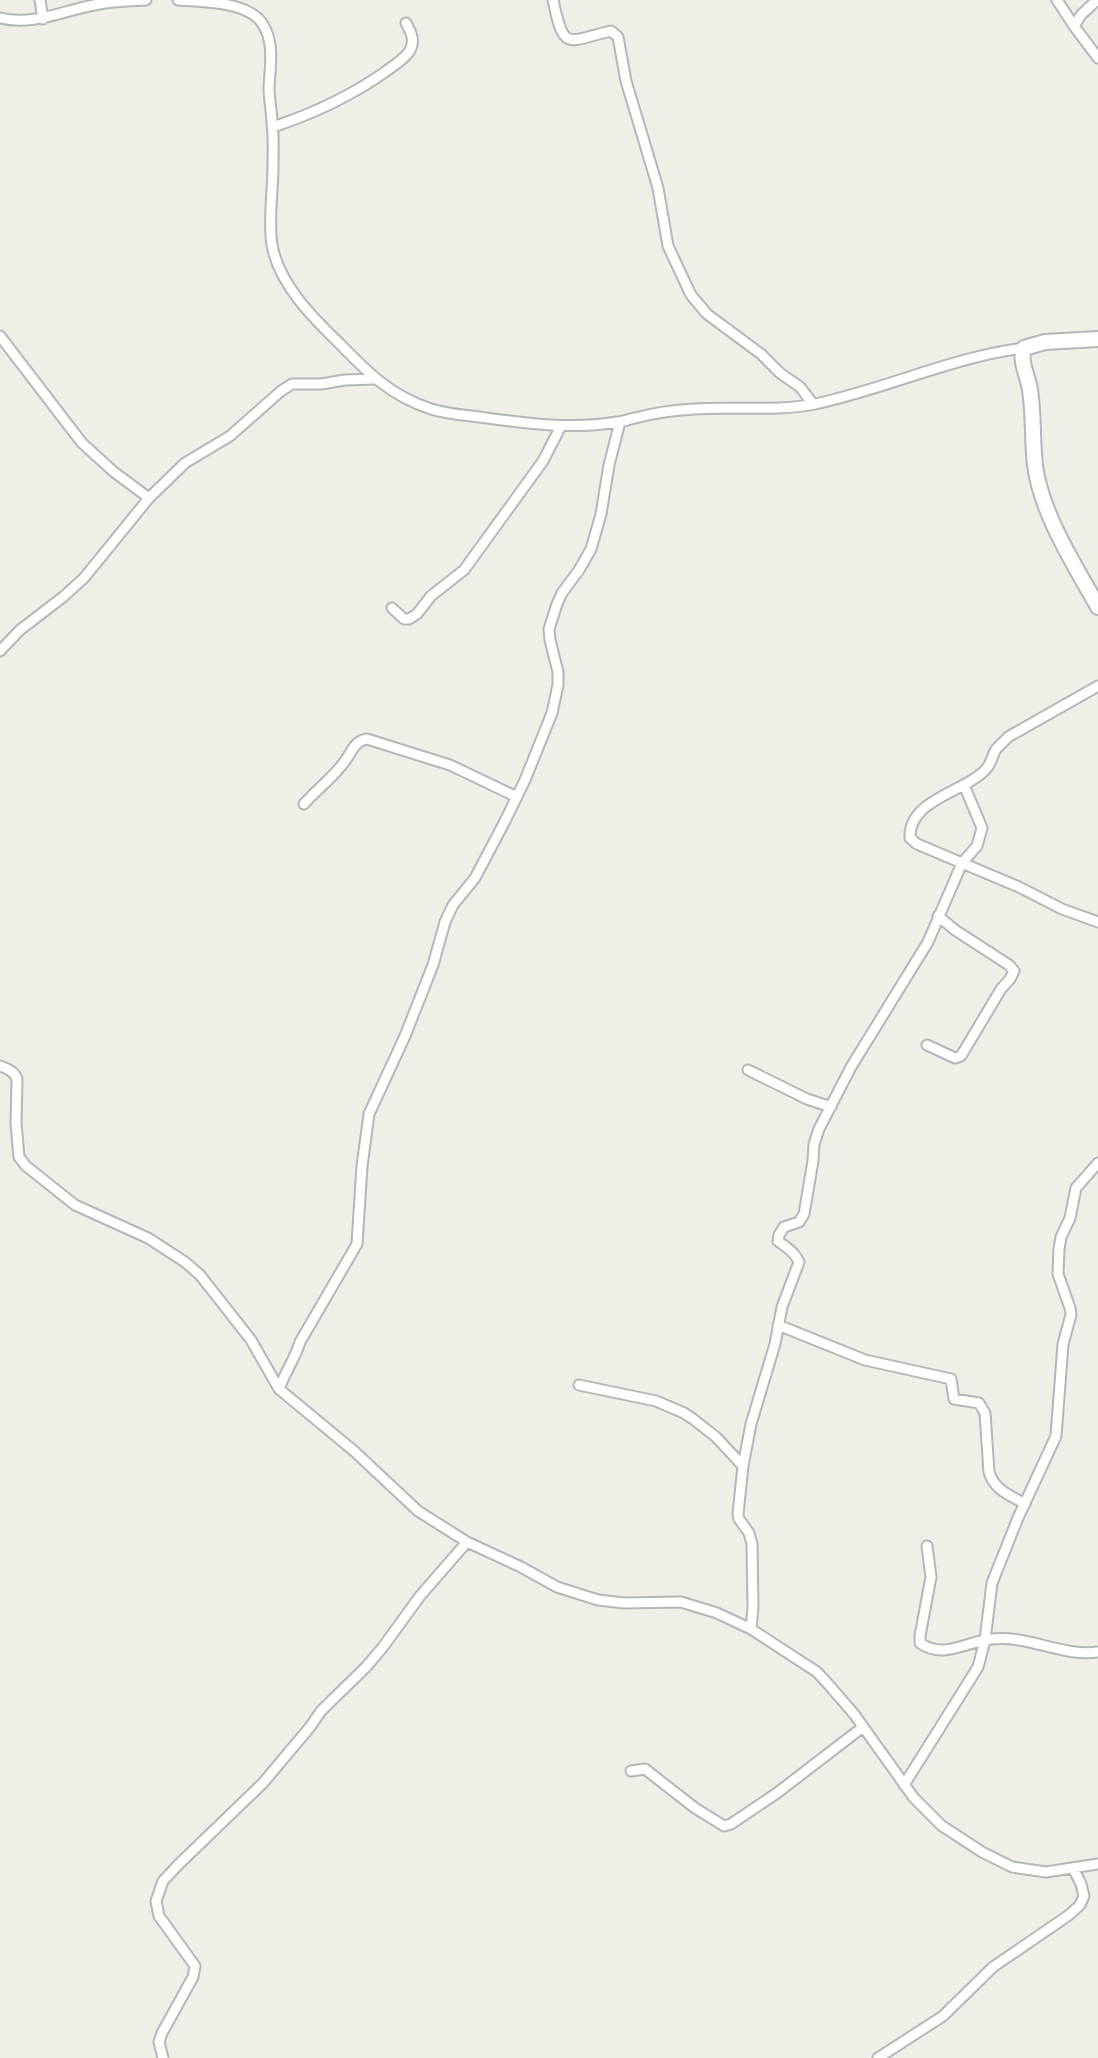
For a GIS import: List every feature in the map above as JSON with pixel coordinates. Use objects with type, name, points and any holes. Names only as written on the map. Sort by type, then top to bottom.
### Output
[{"type":"street","points":[[40,0],[43,19]]},
{"type":"street","points":[[0,18],[23,22],[99,4],[146,0]]},
{"type":"street","points":[[178,0],[247,9],[262,23],[271,55],[271,226],[276,258],[301,301],[374,379],[400,397],[433,410],[520,422],[586,426],[694,409],[763,409],[813,404],[995,351],[1045,342],[1098,339]]},
{"type":"street","points":[[247,9],[254,0]]},
{"type":"street","points":[[553,0],[558,26],[567,38],[577,40],[611,31],[618,37],[626,81],[658,188],[668,246],[691,295],[707,314],[800,387],[813,404]]},
{"type":"street","points":[[1057,0],[1098,58]]},
{"type":"street","points":[[1074,26],[1097,0]]},
{"type":"street","points":[[273,127],[299,119],[336,101],[397,63],[409,52],[412,43],[413,35],[406,23]]},
{"type":"street","points":[[0,336],[82,443],[149,498]]},
{"type":"street","points":[[1024,348],[1022,358],[1030,390],[1035,465],[1040,490],[1067,551],[1098,607]]},
{"type":"street","points":[[0,651],[20,630],[84,578],[149,498],[185,463],[230,436],[292,384],[374,379]]},
{"type":"street","points":[[279,1389],[300,1342],[357,1244],[369,1114],[405,1036],[433,965],[445,922],[453,905],[475,878],[517,797],[552,713],[558,672],[549,629],[562,593],[591,549],[620,422]]},
{"type":"street","points":[[392,608],[404,619],[409,619],[431,596],[464,570],[543,461],[561,426]]},
{"type":"street","points":[[1098,686],[1008,737],[998,747],[987,768],[964,785],[938,798],[918,815],[910,831],[910,838],[917,844],[1098,922]]},
{"type":"street","points":[[304,804],[343,765],[356,744],[367,739],[450,765],[517,797]]},
{"type":"street","points":[[751,1629],[752,1544],[738,1514],[743,1466],[782,1307],[799,1262],[790,1248],[778,1238],[784,1227],[799,1222],[804,1214],[819,1129],[851,1067],[928,942],[962,863],[977,846],[982,828],[964,785]]},
{"type":"street","points":[[927,1045],[955,1058],[961,1056],[1014,971],[938,916]]},
{"type":"street","points":[[0,1066],[10,1070],[17,1079],[15,1108],[19,1157],[26,1166],[75,1205],[148,1238],[193,1268],[251,1340],[279,1389],[354,1451],[418,1511],[467,1542],[557,1587],[598,1600],[681,1602],[717,1613],[751,1629],[817,1672],[832,1687],[914,1798],[942,1826],[1012,1867],[1046,1872],[1098,1864]]},
{"type":"street","points":[[748,1070],[807,1099],[831,1107]]},
{"type":"street","points":[[904,1785],[978,1667],[985,1640],[992,1583],[1056,1436],[1063,1344],[1071,1315],[1058,1274],[1061,1237],[1066,1230],[1078,1184],[1098,1163]]},
{"type":"street","points":[[778,1325],[865,1360],[951,1379],[952,1397],[979,1403],[985,1413],[991,1479],[1000,1490],[1025,1504]]},
{"type":"street","points":[[579,1385],[656,1401],[684,1413],[716,1437],[743,1466]]},
{"type":"street","points":[[163,2058],[159,2042],[162,2033],[193,1977],[195,1966],[159,1916],[156,1901],[163,1881],[263,1783],[321,1711],[366,1667],[420,1596],[467,1542]]},
{"type":"street","points":[[927,1546],[931,1577],[920,1643],[933,1650],[947,1651],[985,1640],[1012,1640],[1080,1653],[1098,1652]]},
{"type":"street","points":[[631,1771],[645,1769],[724,1826],[777,1793],[863,1727]]},
{"type":"street","points":[[878,2058],[943,2016],[993,1967],[1080,1905],[1084,1896],[1073,1868]]}]
